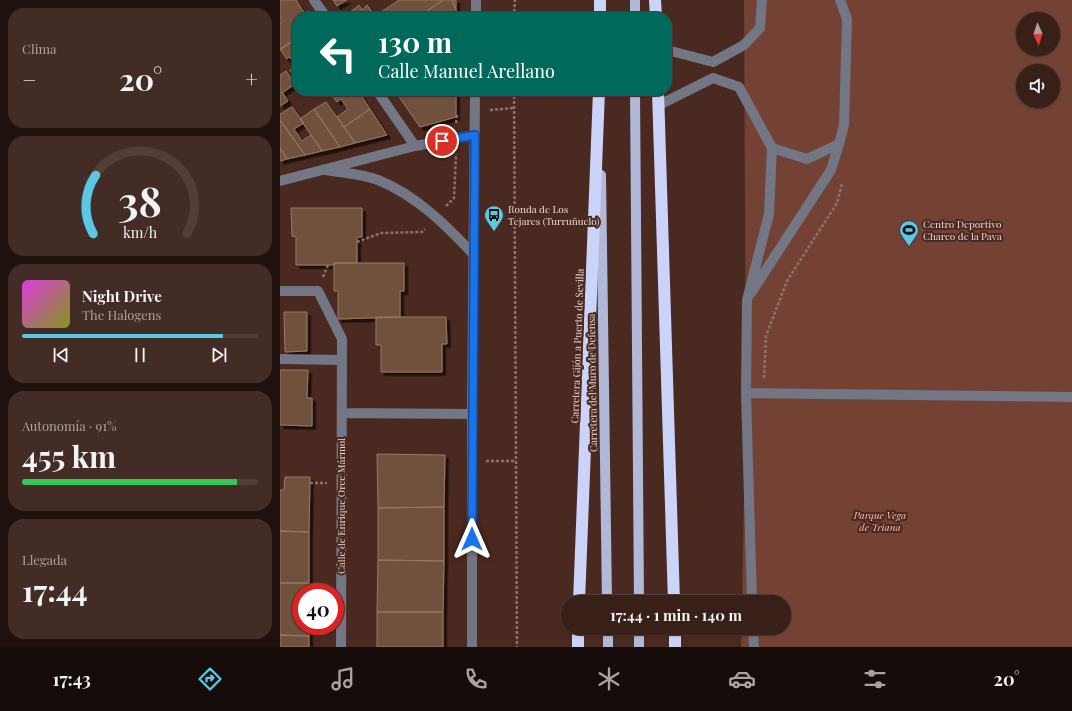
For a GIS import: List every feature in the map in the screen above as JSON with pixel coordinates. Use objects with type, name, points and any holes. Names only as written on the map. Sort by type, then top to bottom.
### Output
[{"type":"highway","points":[[600,0],[600,12]]},
{"type":"highway","points":[[655,0],[656,12]]},
{"type":"highway","name":"Carretera Gijón a Puerto de Sevilla","points":[[579,595],[599,96]]},
{"type":"highway","points":[[658,96],[674,595]]},
{"type":"highway","points":[[578,635],[578,647]]},
{"type":"highway","points":[[675,635],[676,647]]},
{"type":"main road","points":[[635,0],[635,12]]},
{"type":"main road","name":"Carretera del Muro de Defensa","points":[[599,96],[608,595]]},
{"type":"main road","points":[[635,96],[638,595]]},
{"type":"main road","points":[[608,635],[608,647]]},
{"type":"main road","points":[[639,635],[639,647]]},
{"type":"street","points":[[314,0],[322,12]]},
{"type":"street","points":[[476,0],[476,12]]},
{"type":"street","points":[[672,51],[713,62],[744,45],[760,28],[762,0]]},
{"type":"street","points":[[747,300],[831,170],[844,125],[847,19],[840,0]]},
{"type":"street","points":[[658,105],[713,78],[738,87],[772,148],[769,214],[747,300],[746,393],[752,595]]},
{"type":"street","points":[[380,96],[415,146]]},
{"type":"street","points":[[472,647],[472,414],[476,96]]},
{"type":"street","points":[[280,181],[415,146],[475,135]]},
{"type":"street","points":[[772,148],[807,159],[839,144]]},
{"type":"street","points":[[324,170],[377,180],[403,193],[436,218],[474,255]]},
{"type":"street","name":"Calle de Enrique Orce Mármol","points":[[280,291],[318,291],[342,339],[341,647]]},
{"type":"street","points":[[280,359],[342,360]]},
{"type":"street","points":[[746,393],[1072,398]]},
{"type":"street","points":[[342,413],[472,414]]},
{"type":"street","points":[[753,635],[754,647]]},
{"type":"path","points":[[514,12],[515,0]]},
{"type":"path","points":[[514,96],[517,647]]},
{"type":"path","points":[[763,394],[766,336],[787,281],[837,203],[843,182]]},
{"type":"path","points":[[357,242],[381,233],[422,232]]},
{"type":"path","points":[[472,462],[516,461]]},
{"type":"green space","name":"Centro Deportivo Charco de la Pava","points":[[744,0],[1072,0],[1072,647],[741,647],[742,635],[791,635],[791,595],[742,595],[746,393]]},
{"type":"building","points":[[280,0],[296,0],[304,12],[292,12],[292,42],[280,50],[280,23],[282,22],[280,19]]},
{"type":"building","points":[[333,0],[347,0],[337,6]]},
{"type":"building","points":[[399,0],[443,0],[425,12],[381,12]]},
{"type":"building","points":[[443,0],[452,0],[456,10],[456,12],[425,12]]},
{"type":"building","points":[[452,0],[456,0],[456,10]]},
{"type":"building","points":[[359,5],[362,10],[367,5],[372,12],[350,12]]},
{"type":"building","points":[[292,41],[292,60],[289,57],[287,59],[280,49]]},
{"type":"building","points":[[286,71],[292,80],[292,86],[282,93],[280,89],[280,75]]},
{"type":"building","points":[[282,92],[288,101],[280,106],[280,93]]},
{"type":"building","points":[[361,96],[370,109],[344,127],[337,117],[348,109],[341,99],[337,102],[333,97]]},
{"type":"building","points":[[398,96],[456,96],[456,117],[420,127]]},
{"type":"building","points":[[326,102],[355,143],[340,147],[314,109]]},
{"type":"building","points":[[292,107],[304,123],[294,129],[302,141],[311,135],[322,151],[305,155],[280,120],[280,114]]},
{"type":"building","points":[[314,109],[340,147],[322,151],[300,119]]},
{"type":"building","points":[[370,109],[387,135],[355,143],[344,127]]},
{"type":"building","points":[[280,120],[305,155],[287,159],[280,148]]},
{"type":"building","points":[[280,148],[287,159],[280,161]]},
{"type":"building","points":[[291,208],[362,208],[362,237],[357,237],[357,263],[334,263],[334,265],[296,265],[296,237],[292,236]]},
{"type":"building","points":[[334,263],[404,263],[404,291],[400,291],[400,317],[338,319],[338,291],[334,291]]},
{"type":"building","points":[[284,312],[307,312],[307,351],[285,352]]},
{"type":"building","points":[[376,317],[446,317],[447,344],[442,344],[442,372],[381,372],[381,345],[376,345]]},
{"type":"building","points":[[280,370],[308,370],[307,398],[312,398],[312,426],[280,425]]},
{"type":"building","points":[[377,454],[445,455],[444,507],[378,508]]},
{"type":"building","points":[[285,477],[310,477],[309,532],[280,531],[280,490],[284,490]]},
{"type":"building","points":[[444,507],[444,561],[378,560],[378,508]]},
{"type":"building","points":[[280,531],[309,532],[309,583],[280,583]]},
{"type":"building","points":[[378,560],[444,561],[443,612],[377,612]]},
{"type":"building","points":[[280,583],[292,583],[292,635],[309,636],[280,635]]},
{"type":"building","points":[[377,612],[443,612],[443,647],[377,647]]},
{"type":"building","points":[[280,635],[309,636],[309,647],[280,647]]},
{"type":"place","name":"Ronda de Los Tejares (Turruñuelo)","points":[[494,232]]},
{"type":"place","name":"Centro Deportivo Charco de la Pava","points":[[909,247]]},
{"type":"route","points":[[442,141],[475,135],[472,539]]},
{"type":"park label","name":"Parque Vega de Triana","points":[[880,520]]}]
